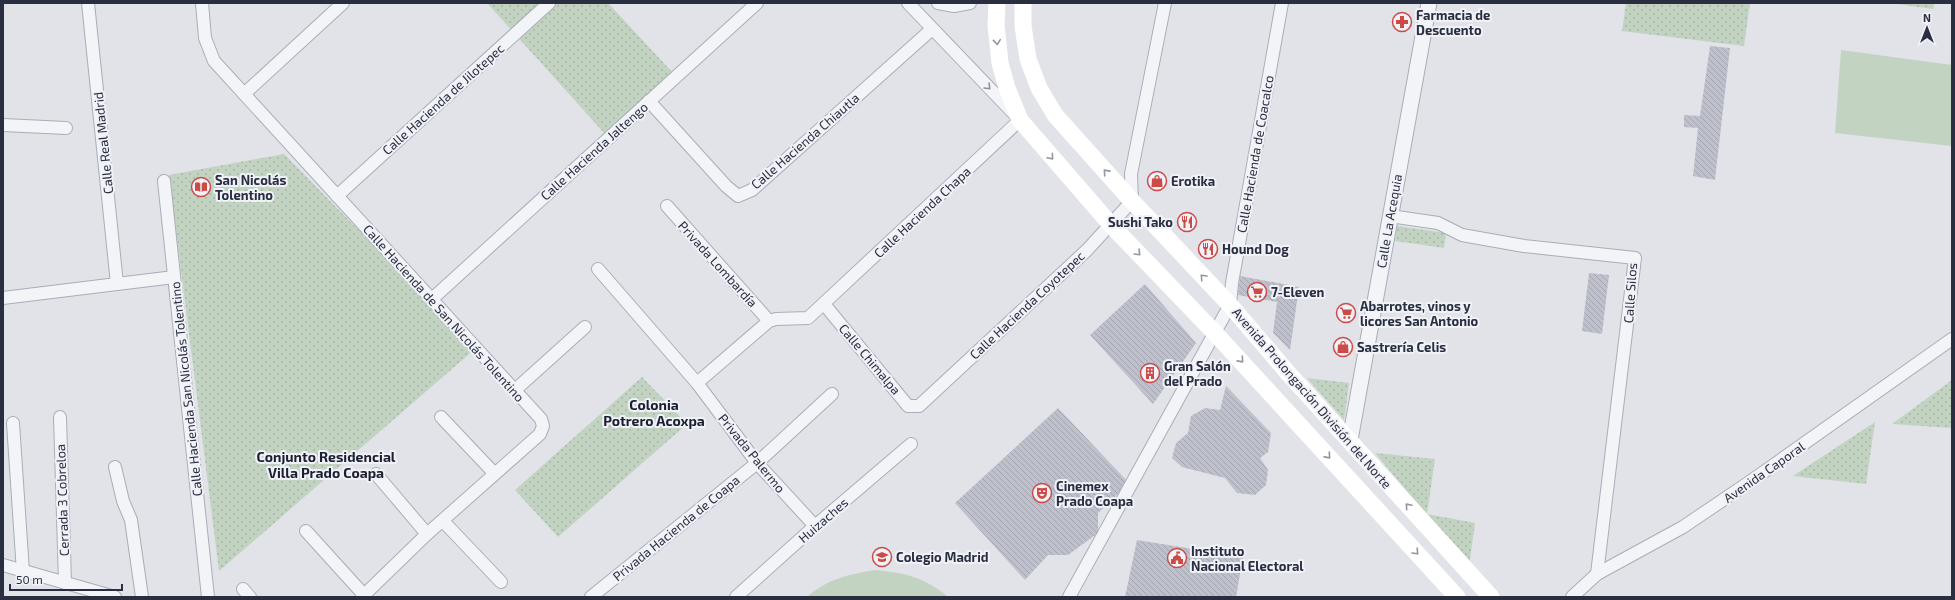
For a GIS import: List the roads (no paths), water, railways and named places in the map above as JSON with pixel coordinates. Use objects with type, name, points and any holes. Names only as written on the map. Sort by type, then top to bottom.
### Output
[{"type":"main road","name":"Avenida Prolongación División del Norte","points":[[997,3],[996,25],[1000,63],[1007,88],[1020,120],[1111,225],[1214,332],[1455,594]]},
{"type":"main road","name":"Avenida Prolongación División del Norte","points":[[1023,3],[1023,26],[1028,59],[1039,88],[1055,115],[1132,201],[1230,305],[1288,373],[1490,597]]},
{"type":"main road","points":[[1455,594],[1461,594],[1469,590],[1473,582],[1472,577]]},
{"type":"street","name":"Calle Real Madrid","points":[[88,3],[117,284]]},
{"type":"street","name":"Calle Hacienda de San Nicolás Tolentino","points":[[202,3],[205,38],[214,61],[515,390],[541,419],[543,426],[540,434],[494,473],[427,534],[363,596]]},
{"type":"street","points":[[244,94],[343,3]]},
{"type":"street","name":"Calle Hacienda de Jilotepec","points":[[337,196],[549,3]]},
{"type":"street","name":"Calle Hacienda Jaltengo","points":[[432,299],[757,3]]},
{"type":"street","points":[[908,3],[1020,120]]},
{"type":"street","points":[[938,3],[954,6],[970,3]]},
{"type":"street","points":[[1132,201],[1131,174],[1165,3]]},
{"type":"street","name":"Calle Hacienda de Coacalco","points":[[1230,305],[1232,283],[1282,3]]},
{"type":"street","name":"Calle La Acequia","points":[[1350,440],[1429,3]]},
{"type":"street","name":"Calle Hacienda Chiautla","points":[[649,101],[726,186],[738,196],[752,190],[932,29]]},
{"type":"street","name":"Calle Hacienda Chapa","points":[[769,322],[776,319],[808,318],[1020,120]]},
{"type":"street","points":[[3,125],[66,128]]},
{"type":"street","name":"Calle Hacienda San Nicolás Tolentino","points":[[164,181],[208,597]]},
{"type":"street","name":"Calle Hacienda Coyotepec","points":[[919,406],[1087,250],[1132,201]]},
{"type":"street","name":"Privada Lombardía","points":[[667,206],[769,322]]},
{"type":"street","name":"Calle Silos","points":[[1390,216],[1438,223],[1462,235],[1524,246],[1635,258],[1598,574]]},
{"type":"street","name":"Privada Palermo","points":[[598,269],[697,383],[757,463],[814,526]]},
{"type":"street","points":[[3,298],[174,278]]},
{"type":"street","name":"Calle Chimalpa","points":[[824,304],[908,406],[919,406]]},
{"type":"street","points":[[1069,597],[1230,305]]},
{"type":"street","points":[[697,383],[769,322]]},
{"type":"street","points":[[515,390],[585,327]]},
{"type":"street","name":"Avenida Caporal","points":[[1572,597],[1598,574],[1683,527],[1739,490],[1952,339]]},
{"type":"street","name":"Privada Hacienda de Coapa","points":[[591,597],[757,463],[832,394]]},
{"type":"street","name":"Cerrada 3 Cobreloa","points":[[60,417],[65,583]]},
{"type":"street","points":[[441,417],[494,473]]},
{"type":"street","points":[[13,423],[23,572]]},
{"type":"street","name":"Huizaches","points":[[736,597],[814,526],[911,444]]},
{"type":"street","points":[[115,467],[123,501],[131,520],[142,597]]},
{"type":"street","points":[[376,474],[427,534]]},
{"type":"street","points":[[443,521],[501,582]]},
{"type":"street","points":[[306,531],[363,596]]},
{"type":"street","points":[[3,565],[108,596]]},
{"type":"place","name":"Farmacia de Descuento","points":[[1402,22]]},
{"type":"place","name":"Erotika","points":[[1157,181]]},
{"type":"place","name":"San Nicolás Tolentino","points":[[201,187]]},
{"type":"place","name":"Sushi Tako","points":[[1187,222]]},
{"type":"place","name":"Hound Dog","points":[[1208,249]]},
{"type":"place","name":"7-Eleven","points":[[1257,292]]},
{"type":"place","name":"Abarrotes, vinos y licores San Antonio","points":[[1346,313]]},
{"type":"place","name":"Sastrería Celis","points":[[1343,347]]},
{"type":"place","name":"Gran Salón del Prado","points":[[1150,373]]},
{"type":"place","name":"Cinemex Prado Coapa","points":[[1042,493]]},
{"type":"place","name":"Colegio Madrid","points":[[882,557]]},
{"type":"place","name":"Instituto Nacional Electoral","points":[[1177,558]]},
{"type":"district","name":"Colonia Potrero Acoxpa","points":[[654,412]]},
{"type":"district","name":"Conjunto Residencial Villa Prado Coapa","points":[[326,464]]}]
